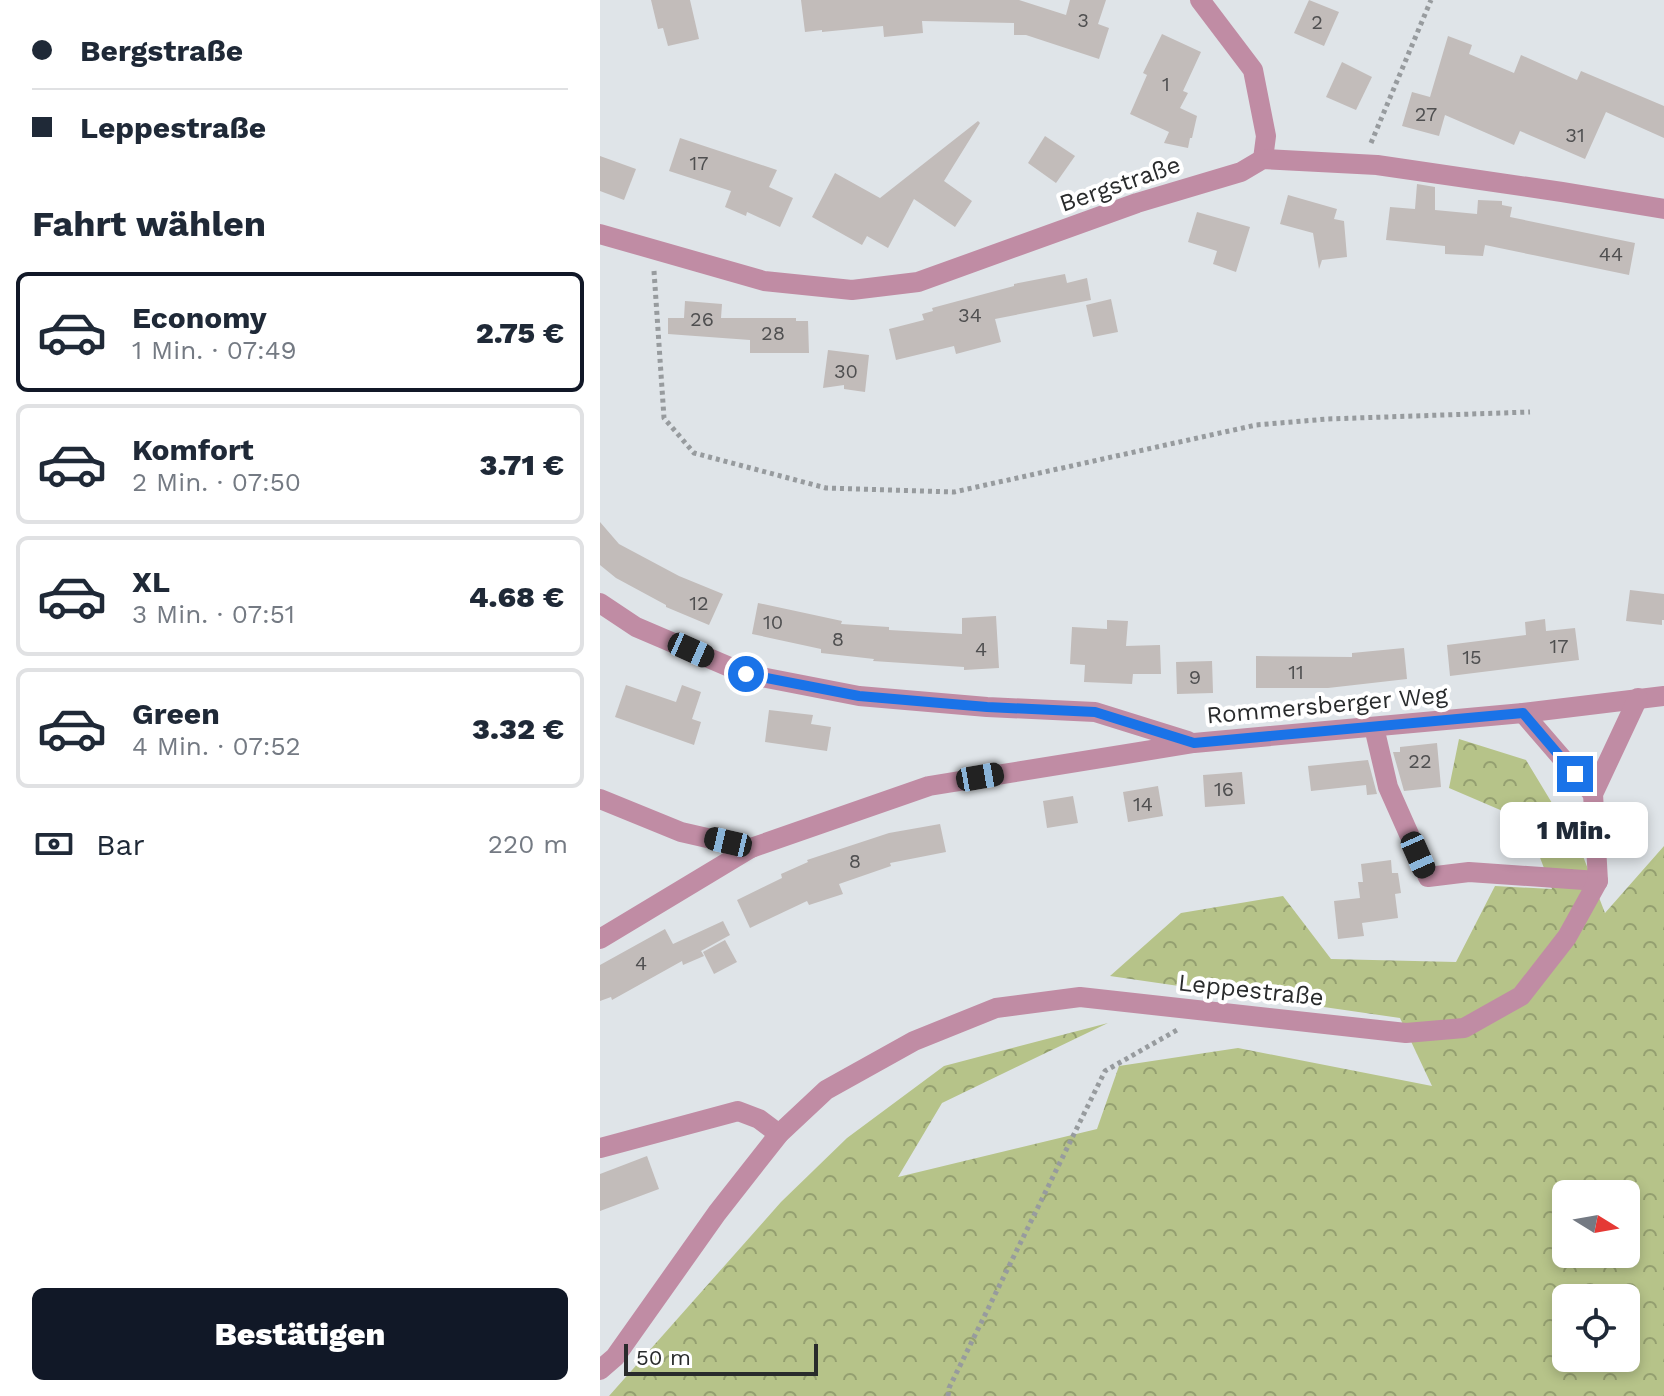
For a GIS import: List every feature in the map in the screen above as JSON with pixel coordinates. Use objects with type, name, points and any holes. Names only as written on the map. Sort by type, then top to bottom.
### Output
[{"type":"street","points":[[1200,0],[1253,70],[1266,136],[1263,159]]},
{"type":"street","name":"Bergstraße","points":[[600,234],[764,281],[852,290],[918,282],[1137,203],[1241,172],[1263,159],[1367,165],[1664,209]]},
{"type":"street","points":[[600,603],[636,627],[746,674],[859,696],[1095,712],[1194,743]]},
{"type":"street","name":"Rommersberger Weg","points":[[600,939],[751,848],[929,786],[1194,743],[1523,713],[1664,696]]},
{"type":"street","points":[[1374,727],[1388,787],[1428,877],[1469,872],[1598,881],[1593,794],[1638,698]]},
{"type":"street","points":[[1523,713],[1593,794]]},
{"type":"street","points":[[600,799],[681,832],[751,848]]},
{"type":"street","name":"Leppestraße","points":[[600,1370],[615,1357],[717,1213],[779,1134],[826,1090],[914,1041],[996,1008],[1080,997],[1406,1033],[1464,1028],[1521,996],[1567,937],[1598,881]]},
{"type":"street","points":[[600,1148],[738,1111],[759,1119],[779,1134]]},
{"type":"path","points":[[1367,165],[1372,139],[1431,0]]},
{"type":"path","points":[[654,250],[664,418],[694,453],[826,488],[954,492],[1256,425],[1327,419],[1530,412]]},
{"type":"path","points":[[948,1396],[949,1388],[1105,1071],[1209,1012]]},
{"type":"green space","points":[[1459,739],[1526,760],[1581,851],[1605,913],[1664,846],[1664,1396],[609,1396],[781,1202],[847,1138],[944,1066],[1108,1023],[942,1103],[898,1177],[1097,1129],[1119,1066],[1238,1048],[1432,1086],[1400,1018],[1110,976],[1181,913],[1283,896],[1331,959],[1456,962],[1495,886],[1552,889],[1526,821],[1449,788]]},
{"type":"building","points":[[651,0],[690,0],[699,39],[668,46],[663,28],[658,29]]},
{"type":"building","points":[[801,0],[1019,0],[1066,15],[1070,0],[1106,0],[1098,24],[1109,28],[1099,59],[1026,35],[1014,35],[1014,23],[922,21],[923,33],[884,37],[883,26],[805,32]]},
{"type":"building","points":[[1309,0],[1339,12],[1324,46],[1294,33]]},
{"type":"building","points":[[1162,34],[1201,52],[1183,91],[1188,93],[1180,108],[1197,116],[1188,148],[1164,143],[1169,132],[1130,114],[1147,75],[1143,73]]},
{"type":"building","points":[[1448,36],[1472,45],[1469,54],[1514,73],[1521,55],[1577,80],[1581,71],[1664,106],[1664,138],[1606,112],[1585,159],[1520,131],[1514,145],[1445,115],[1439,136],[1402,126],[1412,92],[1430,97]]},
{"type":"building","points":[[1342,62],[1372,77],[1356,110],[1326,97]]},
{"type":"building","points":[[978,121],[980,123],[944,181],[972,201],[955,227],[914,199],[888,248],[867,236],[862,245],[812,217],[835,173],[880,198]]},
{"type":"building","points":[[1045,136],[1075,156],[1056,183],[1028,163]]},
{"type":"building","points":[[680,138],[777,170],[769,187],[793,198],[780,227],[747,212],[746,216],[725,207],[731,191],[669,171]]},
{"type":"building","points":[[600,156],[636,169],[624,200],[600,191]]},
{"type":"building","points":[[1417,184],[1435,187],[1435,210],[1477,214],[1478,200],[1502,201],[1502,205],[1512,207],[1510,217],[1635,243],[1629,275],[1485,245],[1483,256],[1445,254],[1445,246],[1386,240],[1390,207],[1415,209]]},
{"type":"building","points":[[1288,195],[1337,209],[1334,219],[1344,221],[1347,257],[1322,260],[1319,269],[1313,233],[1280,224]]},
{"type":"building","points":[[1197,212],[1250,227],[1236,272],[1213,264],[1217,251],[1188,242]]},
{"type":"building","points":[[1065,274],[1067,283],[1087,278],[1091,300],[995,319],[1001,342],[956,354],[954,346],[896,360],[889,329],[924,320],[922,314],[933,311],[932,308],[1014,284]]},
{"type":"building","points":[[1111,299],[1118,332],[1093,337],[1086,305]]},
{"type":"building","points":[[685,301],[722,304],[721,318],[796,318],[796,321],[808,321],[809,353],[750,353],[750,340],[668,334],[668,318],[684,318]]},
{"type":"building","points":[[828,350],[869,355],[865,392],[844,389],[844,385],[823,388]]},
{"type":"building","points":[[600,522],[619,544],[679,576],[723,594],[709,625],[666,607],[600,565]]},
{"type":"building","points":[[1630,590],[1664,594],[1662,625],[1626,621]]},
{"type":"building","points":[[758,603],[842,621],[841,624],[962,634],[962,618],[996,616],[999,668],[964,670],[964,667],[873,661],[821,653],[821,649],[752,634]]},
{"type":"building","points":[[1545,619],[1546,631],[1575,628],[1579,660],[1450,676],[1447,645],[1526,635],[1525,622]]},
{"type":"building","points":[[1107,620],[1128,621],[1126,646],[1160,645],[1161,674],[1133,674],[1132,684],[1084,682],[1085,665],[1070,664],[1072,627],[1107,629]]},
{"type":"building","points":[[1404,648],[1407,679],[1328,688],[1256,688],[1256,656],[1352,657],[1352,653]]},
{"type":"building","points":[[1212,661],[1213,693],[1177,694],[1176,662]]},
{"type":"building","points":[[626,685],[676,702],[682,685],[701,692],[692,719],[701,722],[694,745],[615,717]]},
{"type":"building","points":[[769,710],[813,715],[811,724],[831,727],[827,751],[765,742]]},
{"type":"building","points":[[1437,743],[1441,787],[1404,791],[1393,752],[1400,752],[1400,747]]},
{"type":"building","points":[[1368,760],[1377,794],[1367,795],[1366,785],[1311,791],[1308,766]]},
{"type":"building","points":[[1242,772],[1245,804],[1205,807],[1203,775]]},
{"type":"building","points":[[1158,786],[1163,816],[1128,822],[1123,792]]},
{"type":"building","points":[[1073,796],[1078,823],[1047,828],[1043,801]]},
{"type":"building","points":[[940,824],[946,852],[890,863],[891,866],[839,884],[843,894],[809,905],[807,901],[750,928],[737,900],[782,878],[781,874],[807,860],[889,833]]},
{"type":"building","points":[[1391,860],[1392,873],[1398,873],[1401,893],[1395,894],[1398,918],[1362,923],[1364,936],[1338,939],[1334,901],[1360,898],[1358,882],[1363,882],[1361,864]]},
{"type":"building","points":[[723,921],[730,935],[701,951],[704,956],[683,965],[682,961],[612,1000],[611,997],[600,1001],[600,965],[665,929],[673,944]]},
{"type":"building","points":[[725,940],[737,962],[714,974],[703,952]]},
{"type":"building","points":[[647,1156],[659,1189],[600,1211],[600,1174]]},
{"type":"route","points":[[746,674],[859,696],[1095,712],[1194,743],[1523,713],[1575,774]]}]
